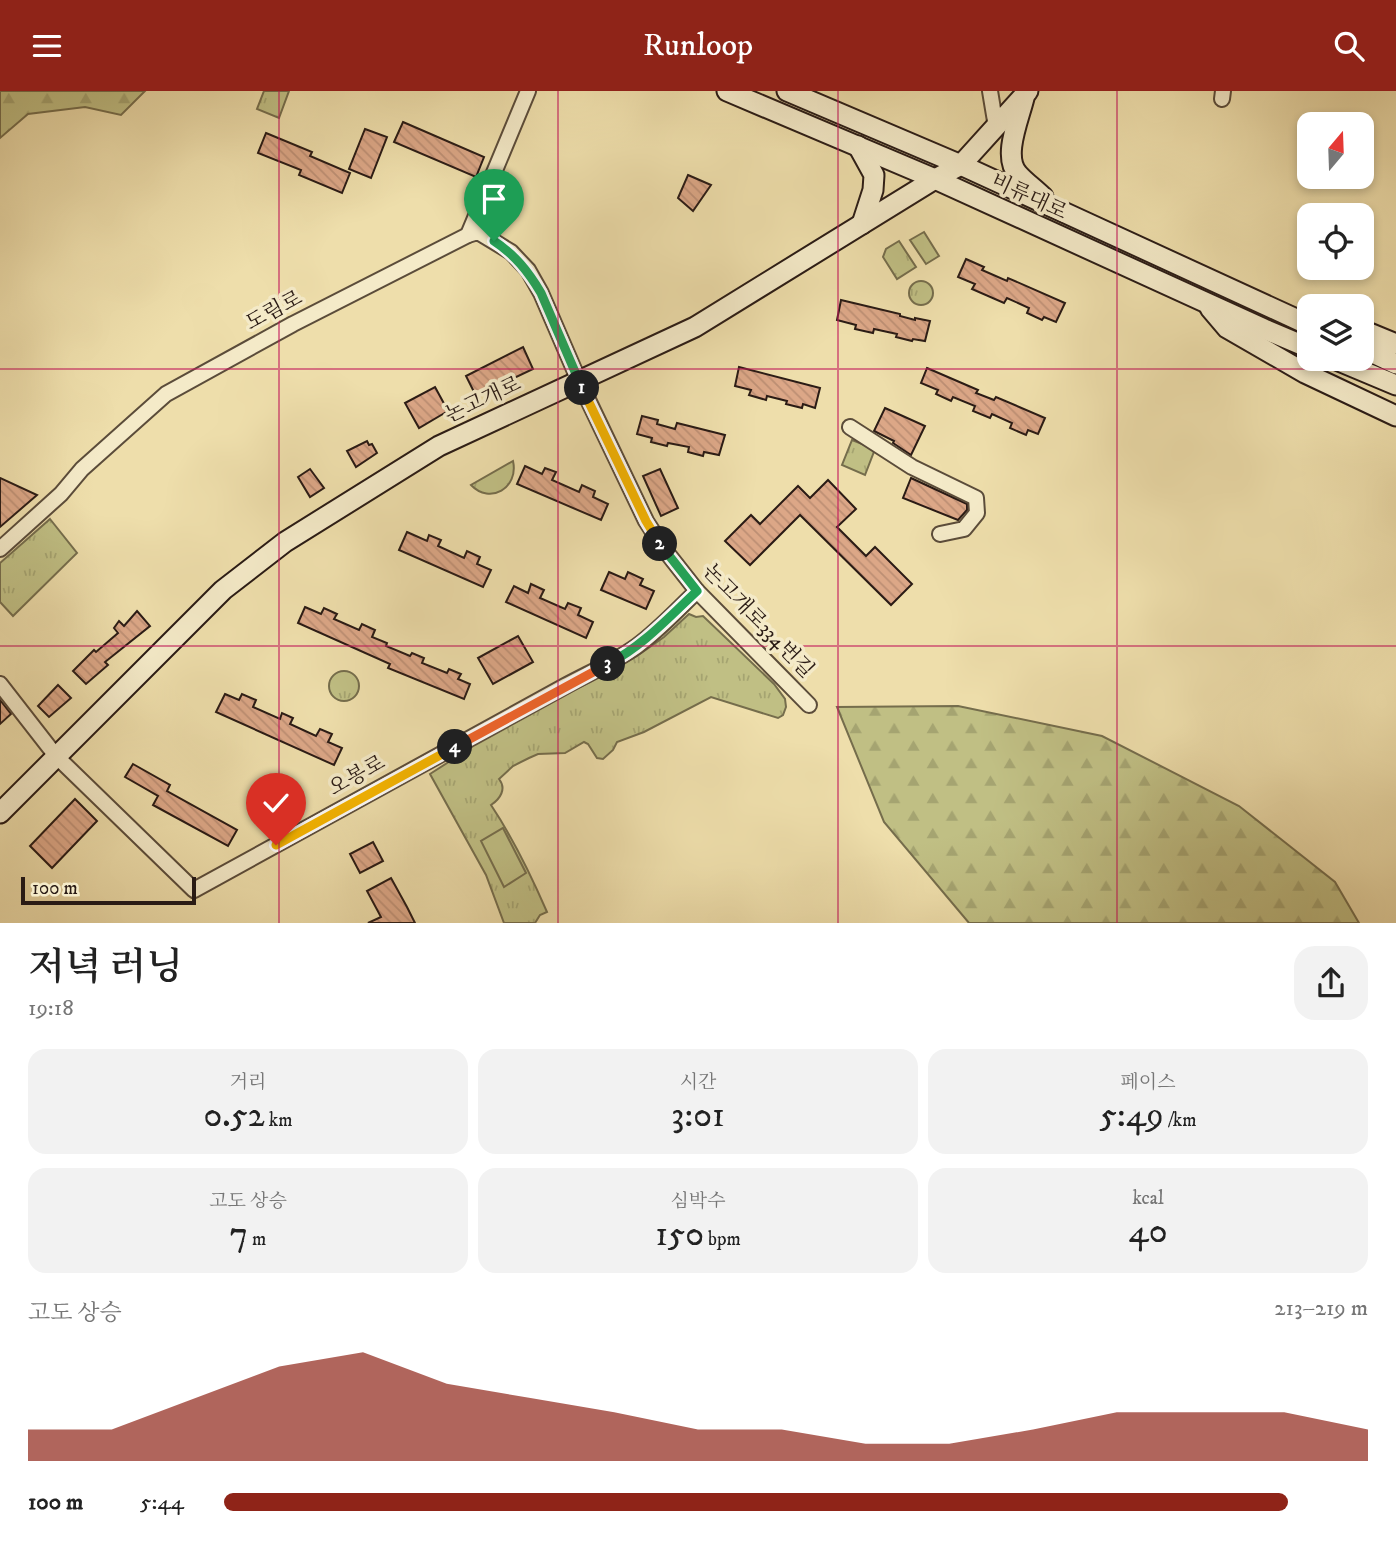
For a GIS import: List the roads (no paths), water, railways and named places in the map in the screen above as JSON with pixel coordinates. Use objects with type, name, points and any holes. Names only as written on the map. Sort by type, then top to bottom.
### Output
[{"type":"main road","name":"비류대로","points":[[727,91],[935,179],[1297,343]]},
{"type":"main road","name":"비류대로","points":[[787,91],[961,165],[1297,320]]},
{"type":"main road","points":[[1027,92],[1011,159],[1016,173],[1060,211]]},
{"type":"main road","name":"논고개로","points":[[0,813],[223,590],[285,542],[439,446],[695,327],[961,165],[1027,92]]},
{"type":"main road","points":[[858,146],[874,175],[873,190],[862,224]]},
{"type":"main road","points":[[1205,302],[1227,328],[1305,373],[1396,416]]},
{"type":"main road","points":[[1273,309],[1297,315]]},
{"type":"main road","points":[[1264,329],[1335,378],[1396,404]]},
{"type":"main road","points":[[1374,335],[1396,344]]},
{"type":"main road","points":[[1374,353],[1396,363]]},
{"type":"main road","points":[[1363,371],[1396,385]]},
{"type":"street","points":[[468,235],[528,91]]},
{"type":"street","points":[[989,91],[996,127]]},
{"type":"street","name":"논고개로334번길","points":[[468,235],[478,232],[494,241],[528,270],[646,521],[664,549],[697,591],[809,705]]},
{"type":"street","name":"도림로","points":[[0,549],[61,494],[82,469],[166,394],[293,324],[468,235]]},
{"type":"street","points":[[850,427],[912,467],[976,498],[977,513],[964,529],[940,534]]},
{"type":"street","name":"오봉로","points":[[57,756],[194,890],[614,661],[661,626],[697,591]]},
{"type":"street","points":[[0,684],[57,756]]}]
